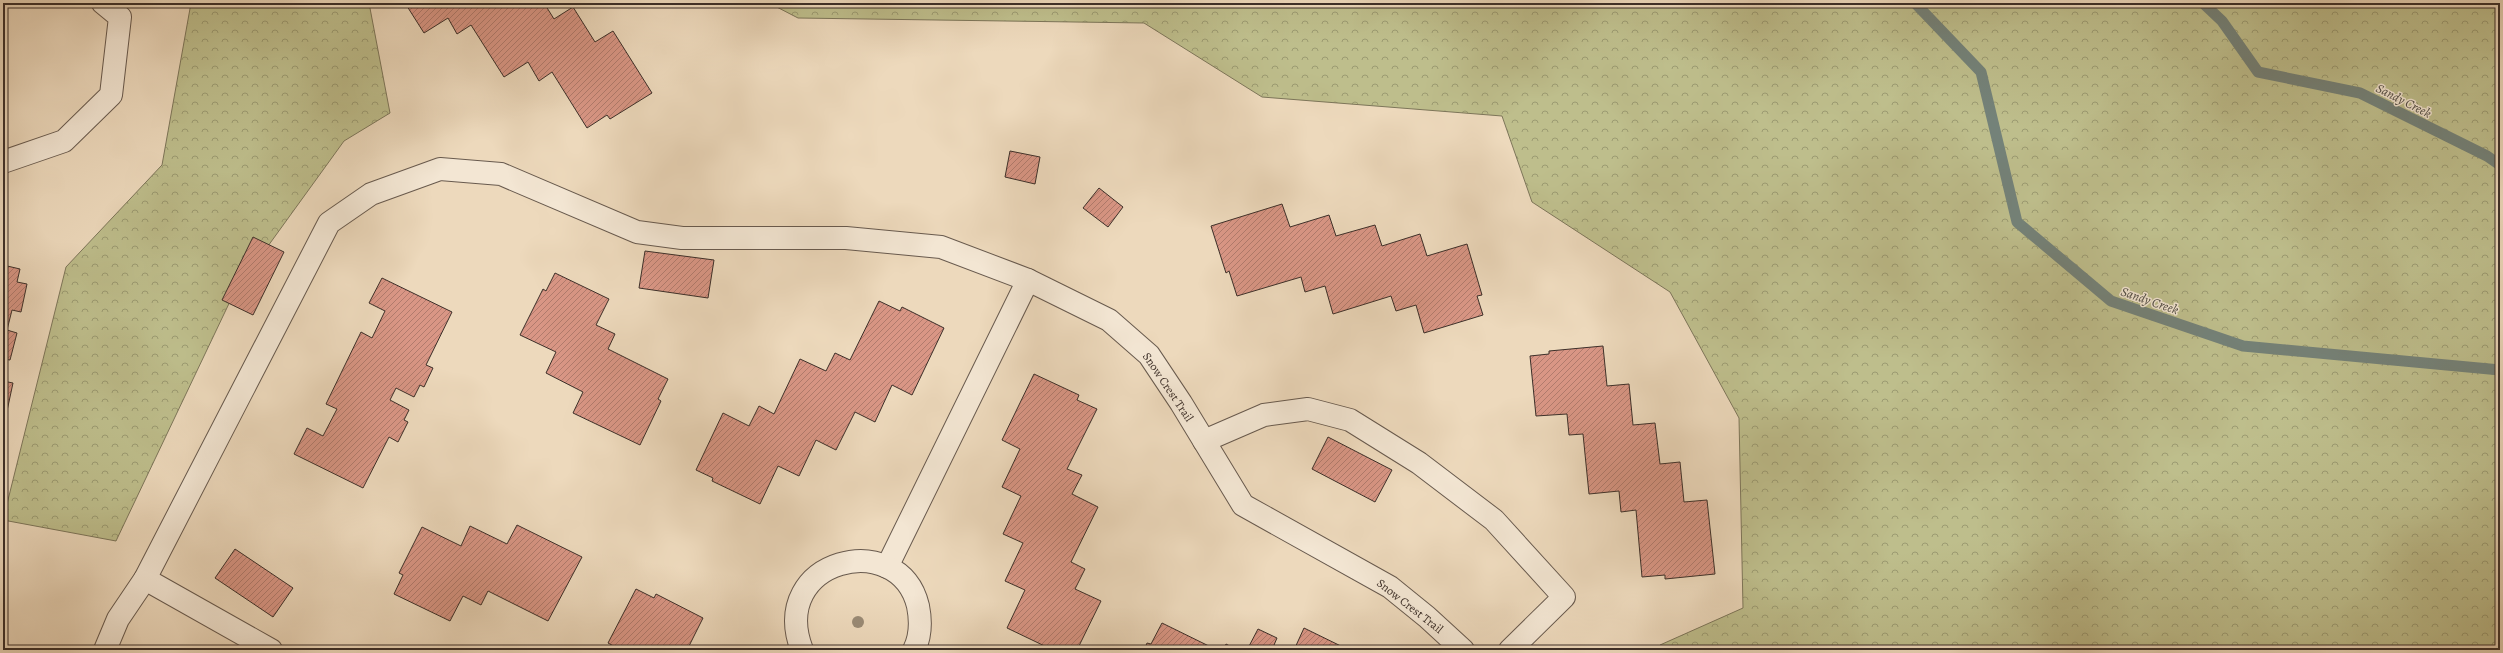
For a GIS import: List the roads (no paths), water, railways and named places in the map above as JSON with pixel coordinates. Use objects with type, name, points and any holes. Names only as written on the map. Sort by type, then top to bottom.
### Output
[{"type":"street","points":[[3,162],[64,141],[111,95],[120,17],[103,3]]},
{"type":"street","name":"Snow Crest Trail","points":[[105,650],[118,619],[145,579],[329,223],[371,194],[440,169],[501,174],[637,232],[682,238],[846,238],[941,248],[1028,280],[1109,320],[1149,355],[1204,441],[1242,505],[1390,587],[1427,616],[1463,650]]},
{"type":"street","points":[[887,568],[1028,280]]},
{"type":"street","points":[[1204,441],[1264,415],[1308,409],[1350,420],[1419,463],[1494,520],[1564,597],[1510,650]]},
{"type":"street","points":[[802,650],[797,636],[795,616],[801,597],[812,580],[829,568],[848,561],[868,561],[887,568],[904,580],[916,598],[920,619],[919,640],[914,650]]},
{"type":"street","points":[[145,579],[271,650]]},
{"type":"waterway","name":"Sandy Creek","points":[[1915,3],[1981,72],[2017,222],[2111,301],[2243,346],[2500,370]]},
{"type":"waterway","name":"Sandy Creek","points":[[2203,3],[2222,21],[2258,72],[2360,93],[2487,156],[2500,165]]}]
